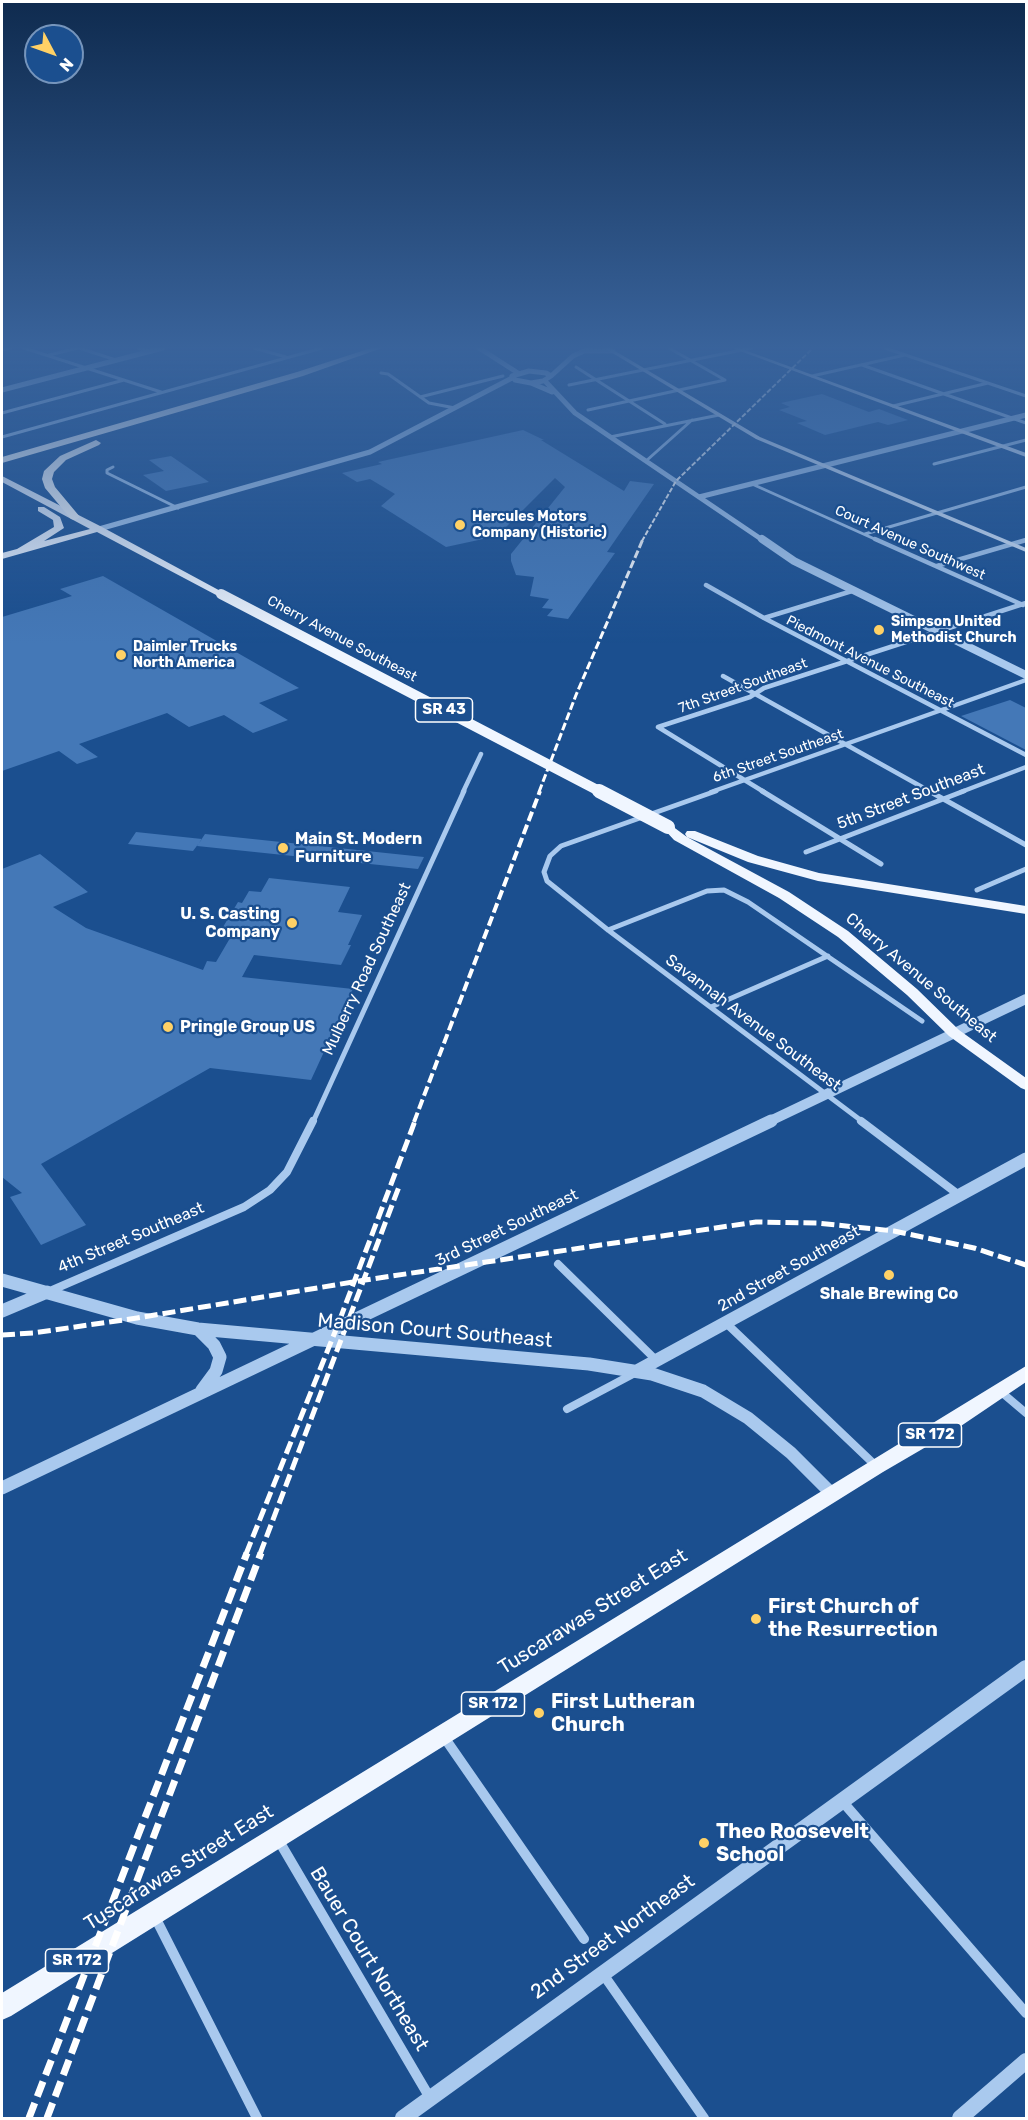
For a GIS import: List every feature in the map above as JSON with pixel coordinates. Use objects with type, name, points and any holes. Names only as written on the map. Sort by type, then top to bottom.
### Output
[{"type":"highway","points":[[2,451],[18,447]]},
{"type":"highway","points":[[2,462],[48,447]]},
{"type":"highway","points":[[75,517],[48,483],[49,471],[63,458],[90,447]]},
{"type":"main road","points":[[779,447],[1026,550]]},
{"type":"main road","points":[[1004,447],[1026,455]]},
{"type":"main road","name":"Cherry Avenue Southeast","points":[[5,481],[668,827],[753,859],[818,877],[1026,910]]},
{"type":"main road","points":[[5,481],[10,492],[53,516],[60,524],[59,528],[51,534],[20,551]]},
{"type":"main road","points":[[2,556],[99,529]]},
{"type":"main road","name":"Cherry Avenue Southeast","points":[[668,827],[680,838],[784,895],[843,934],[912,992],[954,1033],[1026,1085]]},
{"type":"main road","name":"Tuscarawas Street East","points":[[2,2007],[876,1466],[948,1425],[1026,1373]]},
{"type":"street","points":[[99,529],[370,452],[380,447]]},
{"type":"street","points":[[625,447],[794,561],[1026,675]]},
{"type":"street","points":[[646,461],[662,447]]},
{"type":"street","points":[[699,497],[900,447]]},
{"type":"street","points":[[934,464],[998,447]]},
{"type":"street","points":[[113,467],[107,473],[178,508]]},
{"type":"street","name":"Court Avenue Southwest","points":[[753,484],[1025,605]]},
{"type":"street","points":[[864,534],[1026,487]]},
{"type":"street","points":[[936,567],[1026,540]]},
{"type":"street","name":"Piedmont Avenue Southeast","points":[[706,585],[764,618],[1026,755]]},
{"type":"street","points":[[764,618],[852,591]]},
{"type":"street","name":"7th Street Southeast","points":[[743,781],[658,728],[756,694],[764,688],[936,631],[1025,605]]},
{"type":"street","points":[[723,676],[1026,846]]},
{"type":"street","name":"6th Street Southeast","points":[[546,864],[552,852],[561,846],[1026,680]]},
{"type":"street","name":"Mulberry Road Southeast","points":[[270,1190],[287,1172],[298,1155],[481,754]]},
{"type":"street","name":"5th Street Southeast","points":[[806,852],[1026,767]]},
{"type":"street","points":[[743,781],[880,864]]},
{"type":"street","name":"Savannah Avenue Southeast","points":[[546,864],[544,872],[547,881],[608,930],[959,1195]]},
{"type":"street","points":[[977,890],[1026,869]]},
{"type":"street","name":"Cherry Avenue Southeast","points":[[608,930],[707,891],[722,889],[748,902],[922,1022]]},
{"type":"street","points":[[711,1007],[828,956]]},
{"type":"street","name":"3rd Street Southeast","points":[[2,1488],[1026,999]]},
{"type":"street","name":"2nd Street Southeast","points":[[567,1409],[1026,1159]]},
{"type":"street","name":"4th Street Southeast","points":[[2,1311],[244,1207],[270,1190]]},
{"type":"street","points":[[558,1264],[657,1360]]},
{"type":"street","name":"Madison Court Southeast","points":[[2,1280],[137,1318],[198,1329],[589,1364],[637,1371],[678,1381],[726,1404],[769,1434],[832,1494]]},
{"type":"street","points":[[725,1323],[876,1466]]},
{"type":"street","points":[[198,1329],[214,1345],[220,1358],[216,1371],[200,1393]]},
{"type":"street","points":[[999,1390],[1026,1413]]},
{"type":"street","name":"2nd Street Northeast","points":[[403,2118],[602,1972],[1024,1675]]},
{"type":"street","points":[[443,1735],[584,1939]]},
{"type":"street","points":[[842,1801],[1026,2013]]},
{"type":"street","name":"Bauer Court Northeast","points":[[277,1838],[430,2098]]},
{"type":"street","points":[[153,1914],[257,2118]]},
{"type":"street","points":[[602,1972],[704,2118]]},
{"type":"street","points":[[960,2118],[1026,2061]]},
{"type":"building","name":"Hercules Motors Company (Historic)","points":[[446,447],[552,447],[624,491],[630,481],[654,484],[607,552],[615,553],[568,619],[547,616],[553,609],[542,608],[549,599],[530,596],[534,577],[516,575],[511,561],[511,554],[565,487],[555,478],[497,536],[446,547],[381,506],[395,494],[370,479],[357,482],[342,473],[382,464],[378,462]]},
{"type":"building","points":[[171,456],[209,482],[166,491],[143,475],[164,471],[149,460]]},
{"type":"building","name":"Daimler Trucks North America","points":[[103,576],[299,688],[259,703],[288,720],[253,733],[224,715],[189,727],[167,713],[79,744],[98,757],[77,764],[59,751],[2,771],[2,617],[72,596],[60,589]]},
{"type":"building","points":[[1010,700],[1026,708],[1026,750],[961,716]]},
{"type":"building","points":[[136,832],[202,839],[193,851],[128,844]]},
{"type":"building","name":"Main St. Modern Furniture","points":[[205,834],[424,857],[418,869],[197,846]]},
{"type":"building","name":"Pringle Group US","points":[[40,854],[88,892],[53,907],[86,928],[203,970],[207,961],[216,962],[233,933],[220,932],[238,902],[242,903],[249,891],[261,892],[269,878],[350,887],[338,912],[362,915],[341,965],[254,955],[242,977],[353,989],[311,1080],[210,1068],[41,1164],[86,1225],[41,1245],[10,1197],[22,1193],[2,1177],[2,869]]},
{"type":"railway","points":[[643,540],[676,481],[711,447]]},
{"type":"railway","points":[[539,792],[576,695],[643,540]]},
{"type":"railway","points":[[414,1122],[540,791]]},
{"type":"railway","points":[[354,1282],[415,1121]]},
{"type":"railway","points":[[364,1280],[400,1184]]},
{"type":"railway","points":[[364,1280],[756,1222],[817,1223],[894,1231],[974,1248],[1026,1265]]},
{"type":"railway","points":[[260,1554],[364,1280]]},
{"type":"railway","points":[[354,1282],[364,1280]]},
{"type":"railway","points":[[2,1335],[33,1333],[137,1318],[354,1282]]},
{"type":"railway","points":[[246,1554],[354,1282]]},
{"type":"railway","points":[[29,2118],[247,1553]]},
{"type":"railway","points":[[47,2118],[261,1553]]},
{"type":"place","name":"Hercules Motors Company (Historic)","points":[[460,525]]},
{"type":"place","name":"Simpson United Methodist Church","points":[[879,630]]},
{"type":"place","name":"Daimler Trucks North America","points":[[121,655]]},
{"type":"place","name":"Main St. Modern Furniture","points":[[283,848]]},
{"type":"place","name":"U. S. Casting Company","points":[[292,923]]},
{"type":"place","name":"Pringle Group US","points":[[168,1027]]},
{"type":"place","name":"Shale Brewing Co","points":[[889,1275]]},
{"type":"place","name":"First Church of the Resurrection","points":[[756,1619]]},
{"type":"place","name":"First Lutheran Church","points":[[539,1713]]},
{"type":"place","name":"Theo Roosevelt School","points":[[704,1843]]}]
